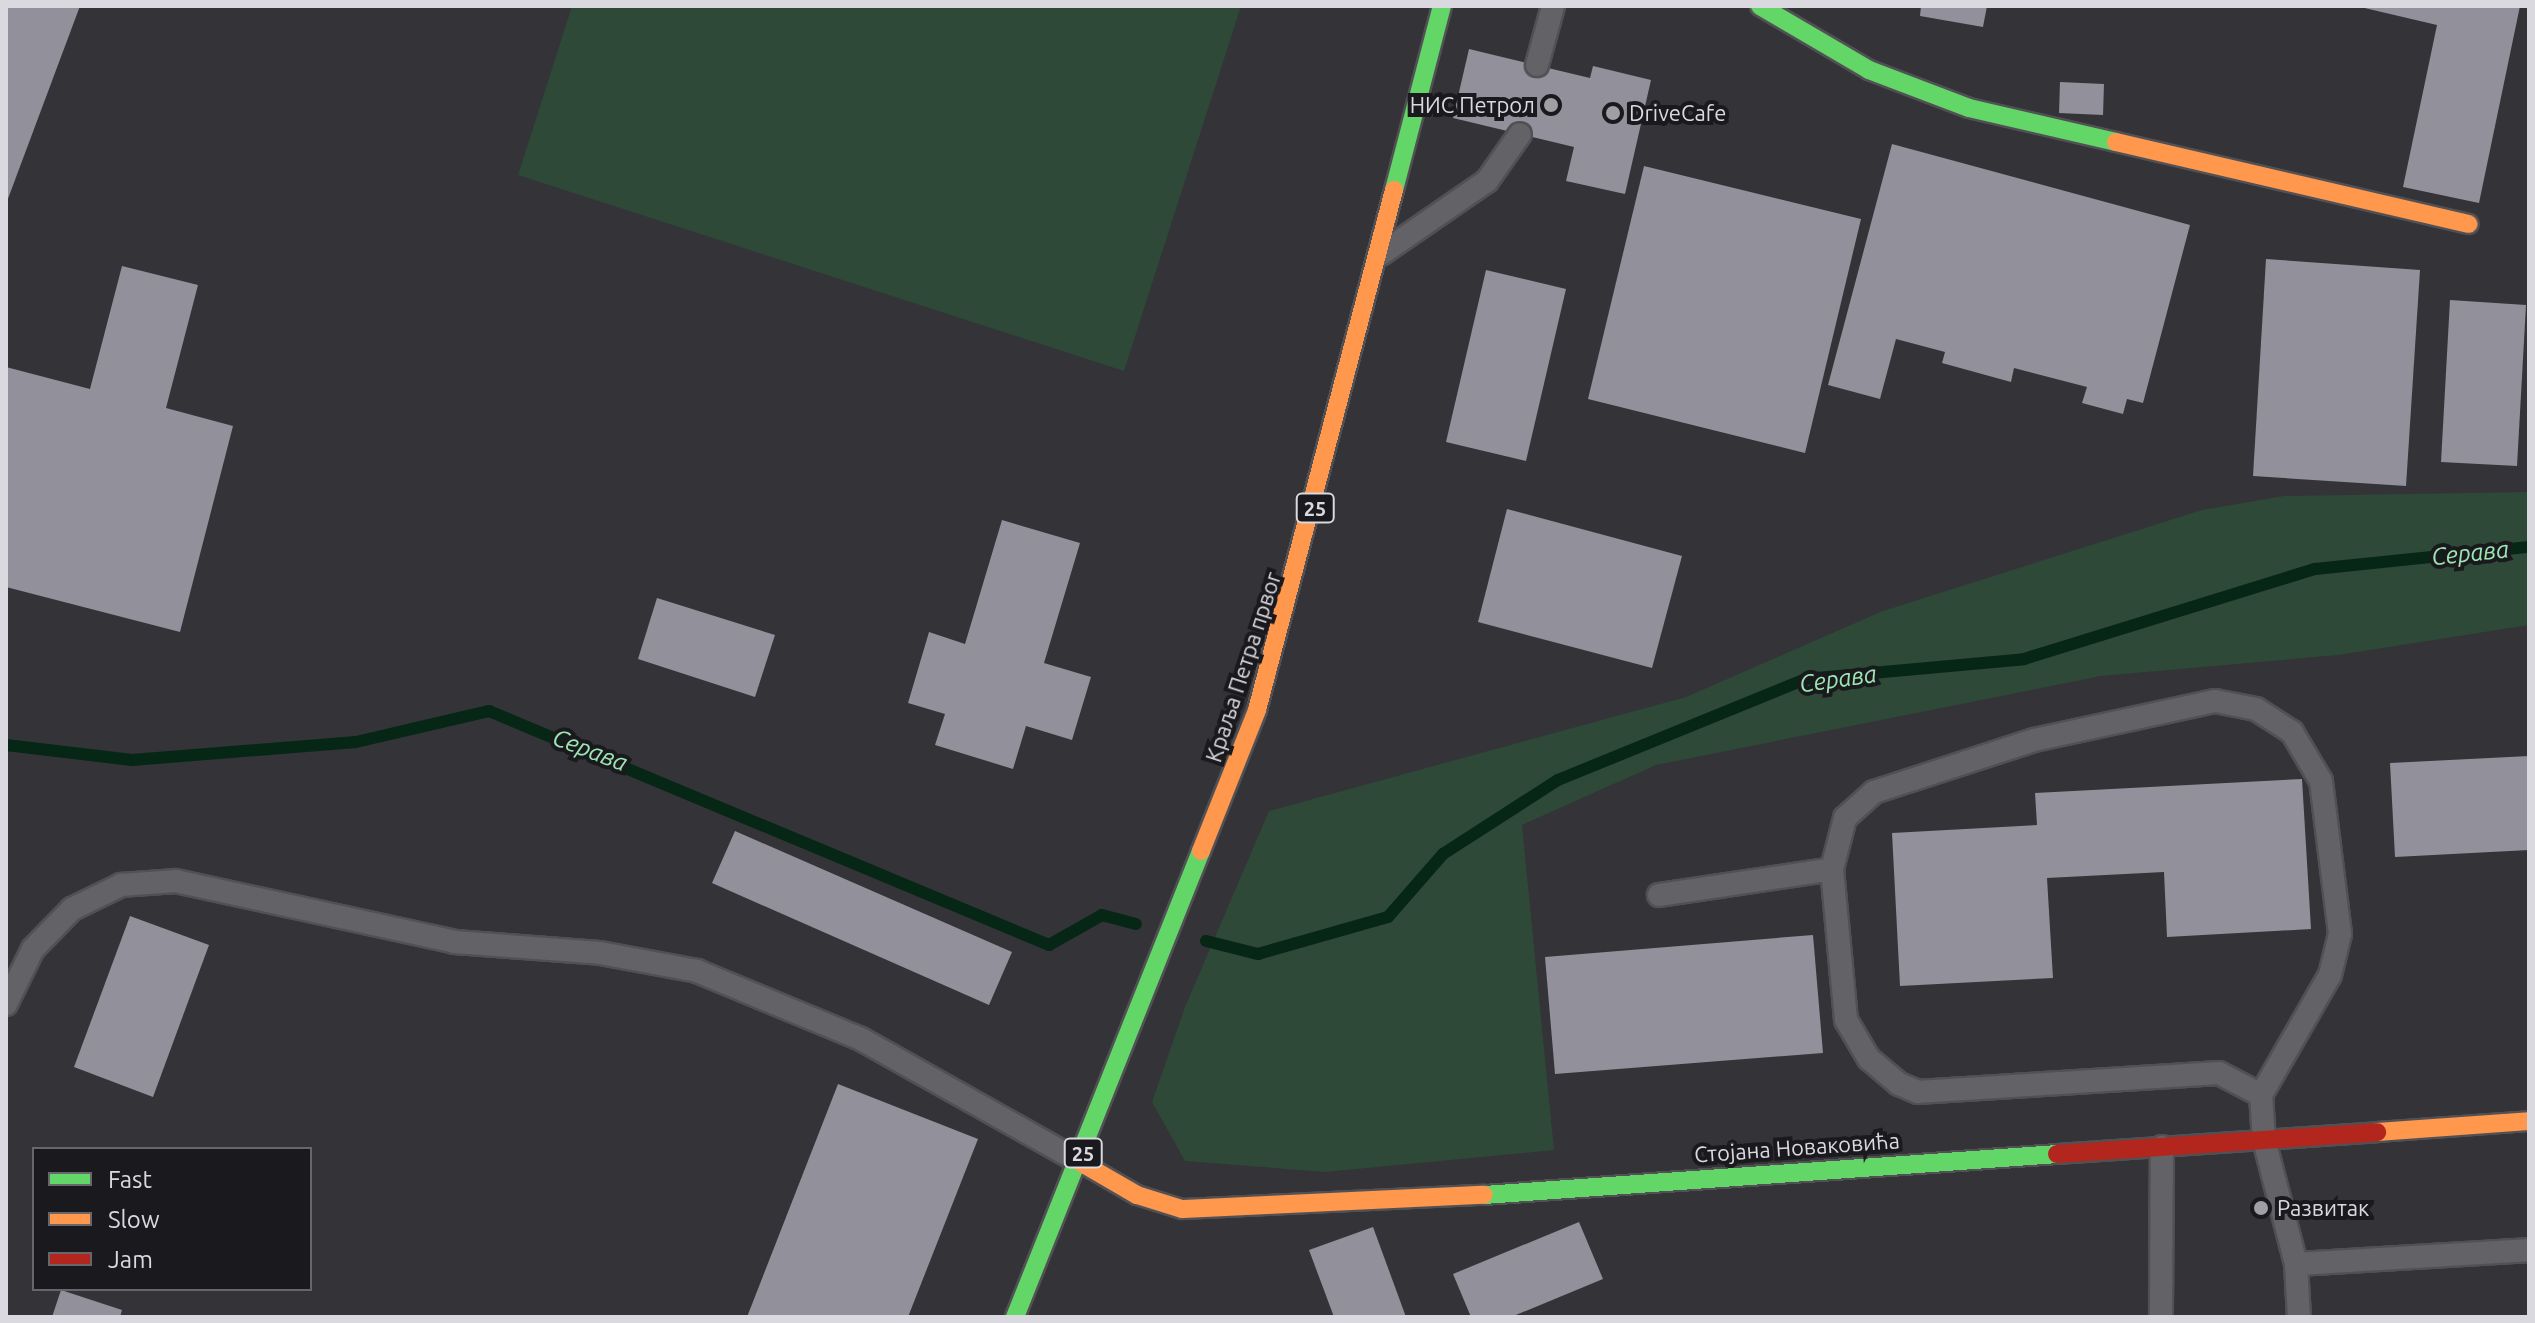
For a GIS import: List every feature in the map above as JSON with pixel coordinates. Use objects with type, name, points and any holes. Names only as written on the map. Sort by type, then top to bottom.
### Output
[{"type":"street","name":"Краља Петра првог","points":[[1015,1317],[1080,1162],[1262,696],[1381,254],[1442,6]]},
{"type":"street","points":[[1760,6],[1869,70],[1969,108],[2469,224]]},
{"type":"street","name":"Стојана Новаковића","points":[[1080,1162],[1137,1195],[1182,1209],[1415,1200],[2529,1121]]},
{"type":"lane","points":[[1537,65],[1553,6]]},
{"type":"lane","points":[[1381,254],[1487,181],[1520,134]]},
{"type":"lane","points":[[2261,1095],[2219,1073],[1918,1092],[1899,1084],[1869,1059],[1846,1020],[1832,869],[1845,818],[1893,785],[2034,740],[2215,701],[2275,719],[2304,746],[2321,781],[2340,934],[2330,975],[2261,1095],[2264,1140],[2296,1264],[2299,1317]]},
{"type":"lane","points":[[1659,895],[1832,869]]},
{"type":"lane","points":[[6,1004],[33,949],[72,909],[121,885],[176,881],[455,942],[600,953],[697,971],[861,1039],[1080,1162]]},
{"type":"lane","points":[[2161,1317],[2162,1147]]},
{"type":"lane","points":[[2296,1264],[2529,1250]]},
{"type":"green space","points":[[572,6],[1241,6],[1124,371],[518,175]]},
{"type":"green space","points":[[2529,492],[2529,625],[2338,655],[2101,676],[1656,765],[1522,825],[1554,1150],[1325,1172],[1185,1161],[1152,1102],[1185,1007],[1269,811],[1686,697],[1883,611],[2202,510],[2284,496]]},
{"type":"building","points":[[6,6],[80,6],[6,204]]},
{"type":"building","points":[[1921,6],[1987,6],[1983,27],[1920,16]]},
{"type":"building","points":[[2356,6],[2520,6],[2479,203],[2403,187],[2437,25]]},
{"type":"building","points":[[1469,49],[1590,78],[1593,66],[1651,80],[1625,194],[1566,181],[1574,147],[1453,118]]},
{"type":"building","points":[[2060,82],[2104,84],[2103,115],[2059,113]]},
{"type":"building","points":[[1892,144],[2190,225],[2143,403],[2127,399],[2123,414],[2082,403],[2087,387],[2014,368],[2011,382],[1942,363],[1945,352],[1896,339],[1880,399],[1828,385]]},
{"type":"building","points":[[1644,166],[1861,219],[1805,453],[1588,399]]},
{"type":"building","points":[[2266,259],[2420,270],[2406,486],[2253,476]]},
{"type":"building","points":[[122,266],[198,285],[166,408],[233,426],[180,632],[6,587],[6,367],[90,389]]},
{"type":"building","points":[[1486,270],[1566,289],[1526,461],[1446,442]]},
{"type":"building","points":[[2450,300],[2526,305],[2517,466],[2441,462]]},
{"type":"building","points":[[1507,509],[1682,556],[1652,668],[1478,622]]},
{"type":"building","points":[[1002,520],[1080,543],[1044,663],[1091,677],[1072,740],[1026,726],[1013,769],[935,745],[945,714],[908,703],[929,632],[965,644]]},
{"type":"building","points":[[657,598],[775,635],[755,697],[638,659]]},
{"type":"building","points":[[2529,756],[2529,850],[2395,857],[2390,763]]},
{"type":"building","points":[[2302,779],[2311,929],[2167,937],[2164,872],[2047,878],[2053,978],[1900,986],[1892,833],[2037,825],[2035,793]]},
{"type":"building","points":[[735,831],[1012,952],[989,1005],[712,883]]},
{"type":"building","points":[[130,916],[209,945],[153,1097],[74,1067]]},
{"type":"building","points":[[1813,935],[1823,1053],[1555,1074],[1545,957]]},
{"type":"building","points":[[838,1084],[978,1139],[908,1317],[747,1317]]},
{"type":"building","points":[[1579,1222],[1603,1279],[1511,1317],[1471,1317],[1453,1274]]},
{"type":"building","points":[[1373,1227],[1406,1317],[1334,1317],[1309,1250]]},
{"type":"building","points":[[61,1291],[122,1310],[120,1317],[52,1317]]},
{"type":"waterway","name":"Серава","points":[[1206,941],[1258,954],[1388,917],[1443,854],[1558,780],[1806,679],[2024,659],[2315,569],[2529,547]]},
{"type":"waterway","name":"Серава","points":[[6,745],[132,760],[356,742],[489,711],[1049,945],[1102,915],[1136,924]]},
{"type":"traffic: fast","points":[[1394,190],[1442,6]]},
{"type":"traffic: fast","points":[[1760,6],[1869,70],[1969,108],[2116,142]]},
{"type":"traffic: fast","points":[[1015,1317],[1201,851]]},
{"type":"traffic: fast","points":[[1484,1195],[2057,1154]]},
{"type":"traffic: slow","points":[[2116,142],[2469,224]]},
{"type":"traffic: slow","points":[[1201,851],[1257,710],[1394,190]]},
{"type":"traffic: slow","points":[[2377,1132],[2529,1121]]},
{"type":"traffic: slow","points":[[1080,1162],[1137,1195],[1182,1209],[1484,1195]]},
{"type":"traffic: jam","points":[[2057,1154],[2377,1132]]},
{"type":"place","name":"НИС Петрол","points":[[1551,105]]},
{"type":"place","name":"DriveCafe","points":[[1613,113]]},
{"type":"place","name":"Развитак","points":[[2261,1208]]}]
